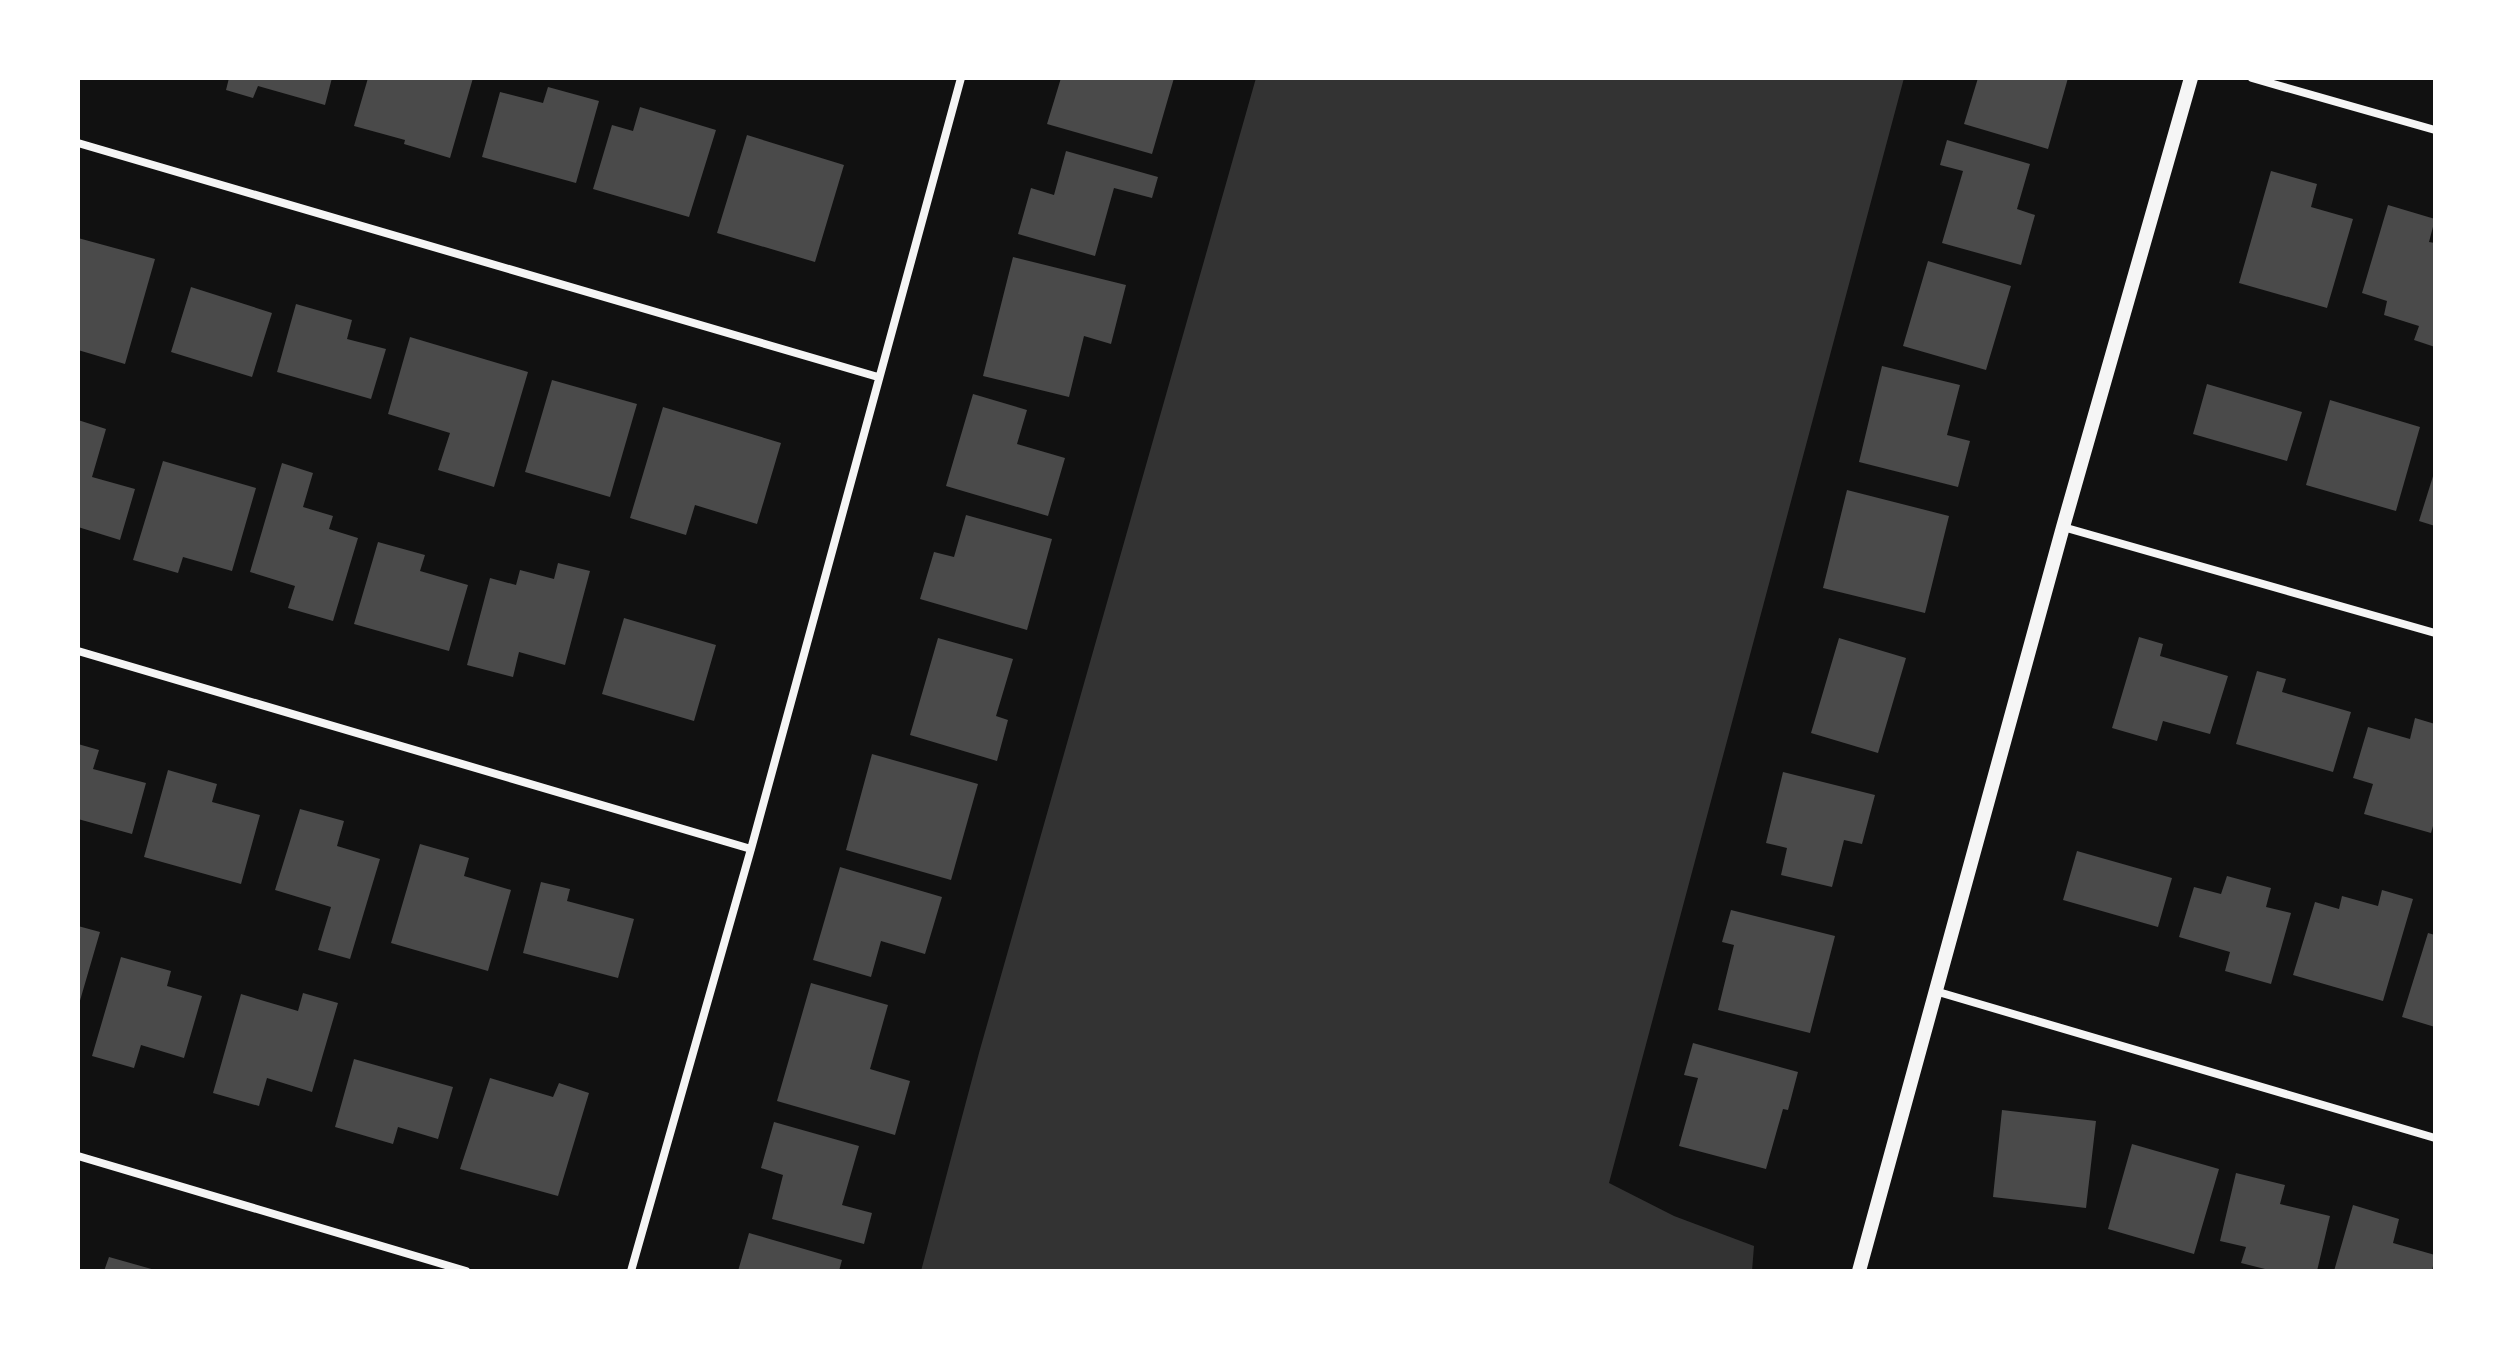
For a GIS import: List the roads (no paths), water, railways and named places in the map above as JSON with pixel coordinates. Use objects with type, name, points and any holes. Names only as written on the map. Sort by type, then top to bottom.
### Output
[{"type":"street","points":[[631,1271],[751,849],[961,78]]},
{"type":"street","points":[[1859,1271],[2063,527],[2191,78]]},
{"type":"street","points":[[2252,78],[2435,130]]},
{"type":"street","points":[[78,143],[878,377]]},
{"type":"street","points":[[2063,527],[2435,633]]},
{"type":"street","points":[[78,651],[751,849]]},
{"type":"street","points":[[1935,991],[2435,1138]]},
{"type":"street","points":[[78,1156],[466,1271]]}]
